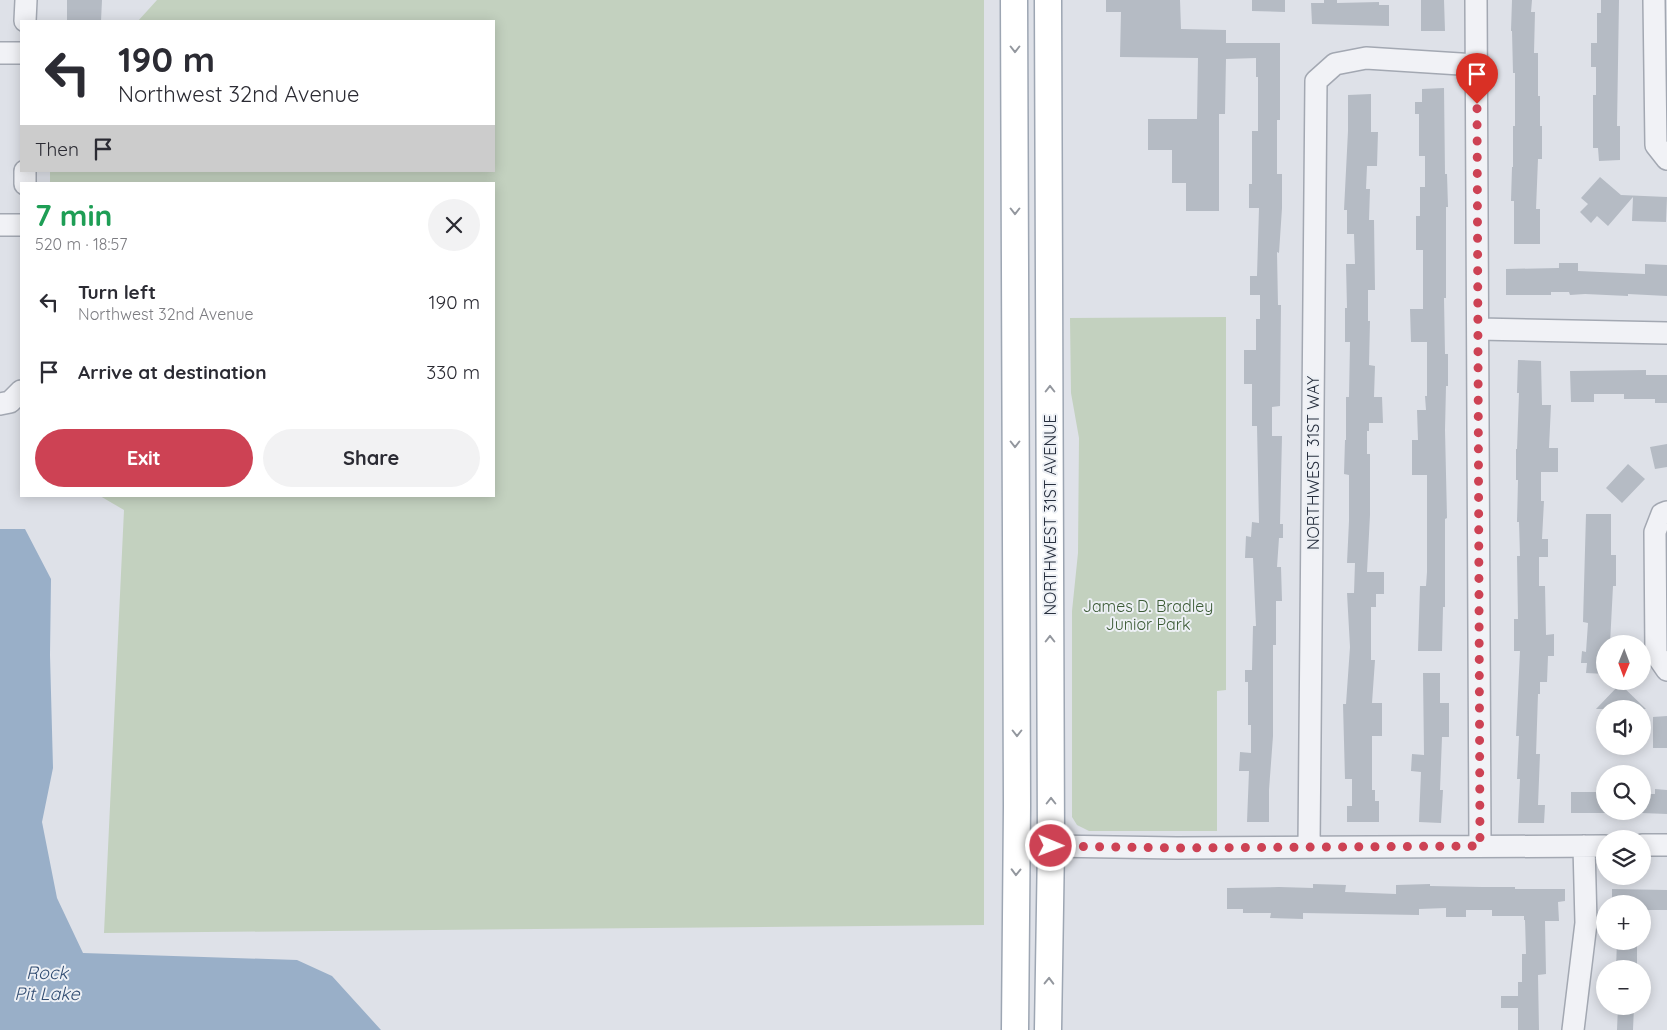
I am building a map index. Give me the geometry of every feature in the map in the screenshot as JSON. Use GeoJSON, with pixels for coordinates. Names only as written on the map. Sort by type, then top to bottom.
{"type":"FeatureCollection","features":[{"type":"Feature","properties":{"kind":"main road","name":"NORTHWEST 31ST AVENUE"},"geometry":{"type":"LineString","coordinates":[[1014,0],[1017,806],[1015,1030]]}},
{"type":"Feature","properties":{"kind":"main road","name":"NORTHWEST 31ST AVENUE"},"geometry":{"type":"LineString","coordinates":[[1048,0],[1051,846],[1048,1030]]}},
{"type":"Feature","properties":{"kind":"main road"},"geometry":{"type":"LineString","coordinates":[[1017,806],[1025,827],[1036,839],[1051,846]]}},
{"type":"Feature","properties":{"kind":"street"},"geometry":{"type":"LineString","coordinates":[[25,20],[26,0]]}},
{"type":"Feature","properties":{"kind":"street"},"geometry":{"type":"LineString","coordinates":[[1476,0],[1480,846]]}},
{"type":"Feature","properties":{"kind":"street"},"geometry":{"type":"LineString","coordinates":[[1654,0],[1662,152]]}},
{"type":"Feature","properties":{"kind":"street"},"geometry":{"type":"LineString","coordinates":[[0,53],[20,53]]}},
{"type":"Feature","properties":{"kind":"street","name":"NORTHWEST 31ST WAY"},"geometry":{"type":"LineString","coordinates":[[1309,846],[1316,81],[1334,64],[1366,58],[1476,65]]}},
{"type":"Feature","properties":{"kind":"street"},"geometry":{"type":"LineString","coordinates":[[0,225],[20,225]]}},
{"type":"Feature","properties":{"kind":"street"},"geometry":{"type":"LineString","coordinates":[[1478,329],[1667,333]]}},
{"type":"Feature","properties":{"kind":"street"},"geometry":{"type":"LineString","coordinates":[[0,404],[10,402],[20,391]]}},
{"type":"Feature","properties":{"kind":"street"},"geometry":{"type":"LineString","coordinates":[[1666,670],[1656,654],[1654,532],[1662,514],[1667,512]]}},
{"type":"Feature","properties":{"kind":"street"},"geometry":{"type":"LineString","coordinates":[[1651,846],[1667,845]]}},
{"type":"Feature","properties":{"kind":"street"},"geometry":{"type":"LineString","coordinates":[[1051,846],[1177,848],[1596,846]]}},
{"type":"Feature","properties":{"kind":"street"},"geometry":{"type":"LineString","coordinates":[[1573,1030],[1586,923],[1584,846]]}},
{"type":"Feature","properties":{"kind":"green space"},"geometry":{"type":"Polygon","coordinates":[[[157,0],[984,0],[984,925],[104,933],[124,510],[102,497],[495,497],[495,182],[50,182],[50,172],[495,172],[495,20],[139,20],[157,0]]]}},
{"type":"Feature","properties":{"kind":"green space","name":"James D. Bradley Junior Park"},"geometry":{"type":"Polygon","coordinates":[[[1226,317],[1226,690],[1217,691],[1217,831],[1089,831],[1077,825],[1072,817],[1072,611],[1078,553],[1079,438],[1071,393],[1070,318],[1226,317]]]}},
{"type":"Feature","properties":{"kind":"water","name":"Rock Pit Lake"},"geometry":{"type":"Polygon","coordinates":[[[0,529],[25,529],[51,579],[50,655],[53,768],[42,822],[57,898],[83,953],[297,960],[332,976],[381,1030],[0,1030],[0,529]]]}},
{"type":"Feature","properties":{"kind":"building"},"geometry":{"type":"Polygon","coordinates":[[[67,0],[102,0],[101,20],[67,20],[67,0]]]}},
{"type":"Feature","properties":{"kind":"building"},"geometry":{"type":"Polygon","coordinates":[[[1106,0],[1180,0],[1181,29],[1226,30],[1226,43],[1280,43],[1280,120],[1277,120],[1277,174],[1282,174],[1282,208],[1279,253],[1277,252],[1278,305],[1281,305],[1280,406],[1272,407],[1272,436],[1282,436],[1280,524],[1283,524],[1283,538],[1279,538],[1277,567],[1281,567],[1282,601],[1276,601],[1276,645],[1273,645],[1273,736],[1269,822],[1247,822],[1249,771],[1239,771],[1240,752],[1251,753],[1251,725],[1248,725],[1248,682],[1245,682],[1245,670],[1252,670],[1253,626],[1256,626],[1253,558],[1245,558],[1246,536],[1251,537],[1252,522],[1259,523],[1257,426],[1252,426],[1252,384],[1244,384],[1244,350],[1256,350],[1256,319],[1260,319],[1260,295],[1250,295],[1250,276],[1257,276],[1259,208],[1249,208],[1249,184],[1252,184],[1252,131],[1258,131],[1256,58],[1226,59],[1225,114],[1219,114],[1219,211],[1186,211],[1186,183],[1172,183],[1172,150],[1148,150],[1148,119],[1197,119],[1198,58],[1120,57],[1121,12],[1106,12],[1106,0]]]}},
{"type":"Feature","properties":{"kind":"building"},"geometry":{"type":"Polygon","coordinates":[[[1252,0],[1285,0],[1285,12],[1252,11],[1252,0]]]}},
{"type":"Feature","properties":{"kind":"building"},"geometry":{"type":"Polygon","coordinates":[[[1324,0],[1337,0],[1337,3],[1379,2],[1379,5],[1389,5],[1389,26],[1312,24],[1311,3],[1324,3],[1324,0]]]}},
{"type":"Feature","properties":{"kind":"building"},"geometry":{"type":"Polygon","coordinates":[[[1421,0],[1444,0],[1445,31],[1421,31],[1421,0]]]}},
{"type":"Feature","properties":{"kind":"building"},"geometry":{"type":"Polygon","coordinates":[[[1512,0],[1532,0],[1531,12],[1535,12],[1534,53],[1538,53],[1538,96],[1540,96],[1540,126],[1542,126],[1542,159],[1538,159],[1536,209],[1540,209],[1540,244],[1514,244],[1514,201],[1511,201],[1513,126],[1515,126],[1515,73],[1513,73],[1511,31],[1512,0]]]}},
{"type":"Feature","properties":{"kind":"building"},"geometry":{"type":"Polygon","coordinates":[[[1601,0],[1619,0],[1617,126],[1620,126],[1620,160],[1599,161],[1598,148],[1593,148],[1593,95],[1596,95],[1596,67],[1591,67],[1591,43],[1597,43],[1597,13],[1601,13],[1601,0]]]}},
{"type":"Feature","properties":{"kind":"building"},"geometry":{"type":"Polygon","coordinates":[[[1444,88],[1445,174],[1447,174],[1448,207],[1446,207],[1446,298],[1444,298],[1445,354],[1448,354],[1445,430],[1447,518],[1445,519],[1445,607],[1443,607],[1442,651],[1418,651],[1420,586],[1426,586],[1427,572],[1427,475],[1412,475],[1412,440],[1418,440],[1417,410],[1426,410],[1427,342],[1411,342],[1410,309],[1423,309],[1423,250],[1416,250],[1416,216],[1420,216],[1420,187],[1425,187],[1425,156],[1419,156],[1419,114],[1415,114],[1415,102],[1422,102],[1422,89],[1444,88]]]}},
{"type":"Feature","properties":{"kind":"building"},"geometry":{"type":"Polygon","coordinates":[[[1371,94],[1371,132],[1378,132],[1377,166],[1367,166],[1366,189],[1370,189],[1369,220],[1374,220],[1375,290],[1368,290],[1368,321],[1370,321],[1369,365],[1375,366],[1374,397],[1382,397],[1383,423],[1369,423],[1369,431],[1367,431],[1367,454],[1370,454],[1370,515],[1367,572],[1384,572],[1384,594],[1376,594],[1376,607],[1371,607],[1371,660],[1375,660],[1372,703],[1382,703],[1382,736],[1372,736],[1372,790],[1375,790],[1375,801],[1379,801],[1379,822],[1347,822],[1347,806],[1352,806],[1352,779],[1345,779],[1343,704],[1346,704],[1350,647],[1347,593],[1354,593],[1355,563],[1347,563],[1349,475],[1344,474],[1350,342],[1345,342],[1345,308],[1347,308],[1346,264],[1355,264],[1354,234],[1347,234],[1347,210],[1344,210],[1348,95],[1371,94]]]}},
{"type":"Feature","properties":{"kind":"building"},"geometry":{"type":"Polygon","coordinates":[[[1600,177],[1621,195],[1667,197],[1666,222],[1632,221],[1633,197],[1608,226],[1597,216],[1591,223],[1580,212],[1588,204],[1581,198],[1600,177]]]}},
{"type":"Feature","properties":{"kind":"building"},"geometry":{"type":"Polygon","coordinates":[[[1559,263],[1578,263],[1578,271],[1645,274],[1645,264],[1667,265],[1667,296],[1628,294],[1628,296],[1570,295],[1569,292],[1551,292],[1551,295],[1506,295],[1506,269],[1559,268],[1559,263]]]}},
{"type":"Feature","properties":{"kind":"building"},"geometry":{"type":"Polygon","coordinates":[[[1518,360],[1541,361],[1542,405],[1551,405],[1549,448],[1558,448],[1558,472],[1541,472],[1541,501],[1544,501],[1542,539],[1548,539],[1548,557],[1539,557],[1539,586],[1545,586],[1546,635],[1554,634],[1554,656],[1548,656],[1547,682],[1540,682],[1540,694],[1538,694],[1536,754],[1540,754],[1538,805],[1545,805],[1544,823],[1518,823],[1520,779],[1517,779],[1519,736],[1516,736],[1520,651],[1514,651],[1514,619],[1518,619],[1517,556],[1520,556],[1519,522],[1517,522],[1518,480],[1516,480],[1519,393],[1517,393],[1518,360]]]}},
{"type":"Feature","properties":{"kind":"building"},"geometry":{"type":"Polygon","coordinates":[[[1646,370],[1646,375],[1667,375],[1667,403],[1655,403],[1655,399],[1624,399],[1624,394],[1594,394],[1594,402],[1571,402],[1570,371],[1646,370]]]}},
{"type":"Feature","properties":{"kind":"building"},"geometry":{"type":"Polygon","coordinates":[[[1667,444],[1667,467],[1655,469],[1650,447],[1667,444]]]}},
{"type":"Feature","properties":{"kind":"building"},"geometry":{"type":"Polygon","coordinates":[[[1628,464],[1645,479],[1622,503],[1606,488],[1628,464]]]}},
{"type":"Feature","properties":{"kind":"building"},"geometry":{"type":"Polygon","coordinates":[[[1586,514],[1611,514],[1611,555],[1616,555],[1616,586],[1613,586],[1610,635],[1596,635],[1596,674],[1586,673],[1587,663],[1581,663],[1582,651],[1586,652],[1588,623],[1583,622],[1586,514]]]}},
{"type":"Feature","properties":{"kind":"building"},"geometry":{"type":"Polygon","coordinates":[[[1423,673],[1440,673],[1440,703],[1449,703],[1449,737],[1442,737],[1440,790],[1443,790],[1441,823],[1419,822],[1421,772],[1411,771],[1412,754],[1424,755],[1423,673]]]}},
{"type":"Feature","properties":{"kind":"building"},"geometry":{"type":"Polygon","coordinates":[[[1614,690],[1626,690],[1637,700],[1605,700],[1614,690]]]}},
{"type":"Feature","properties":{"kind":"building"},"geometry":{"type":"Polygon","coordinates":[[[1667,716],[1667,748],[1653,748],[1653,717],[1667,716]]]}},
{"type":"Feature","properties":{"kind":"building"},"geometry":{"type":"Polygon","coordinates":[[[1655,789],[1667,790],[1667,814],[1651,813],[1651,794],[1655,794],[1655,789]]]}},
{"type":"Feature","properties":{"kind":"building"},"geometry":{"type":"Polygon","coordinates":[[[1571,792],[1596,792],[1596,813],[1571,813],[1571,792]]]}},
{"type":"Feature","properties":{"kind":"building"},"geometry":{"type":"Polygon","coordinates":[[[1313,884],[1346,885],[1345,892],[1396,894],[1396,885],[1430,884],[1430,886],[1565,889],[1565,901],[1558,902],[1559,921],[1545,921],[1546,974],[1538,975],[1539,1030],[1518,1030],[1518,1008],[1501,1008],[1501,996],[1518,996],[1518,982],[1522,982],[1522,954],[1526,954],[1524,916],[1492,916],[1492,910],[1466,910],[1466,917],[1446,917],[1446,908],[1419,909],[1419,915],[1303,913],[1303,919],[1270,918],[1271,913],[1243,913],[1243,909],[1227,909],[1227,888],[1313,888],[1313,884]]]}},
{"type":"Feature","properties":{"kind":"building"},"geometry":{"type":"Polygon","coordinates":[[[1612,889],[1667,890],[1667,910],[1651,910],[1651,895],[1612,895],[1612,889]]]}},
{"type":"Feature","properties":{"kind":"building"},"geometry":{"type":"Polygon","coordinates":[[[1617,950],[1637,950],[1637,960],[1616,960],[1617,950]]]}},
{"type":"Feature","properties":{"kind":"building"},"geometry":{"type":"Polygon","coordinates":[[[1618,1015],[1634,1015],[1633,1030],[1617,1030],[1618,1015]]]}},
{"type":"Feature","properties":{"kind":"route"},"geometry":{"type":"LineString","coordinates":[[1051,846],[1177,848],[1480,846],[1477,104]]}}]}
